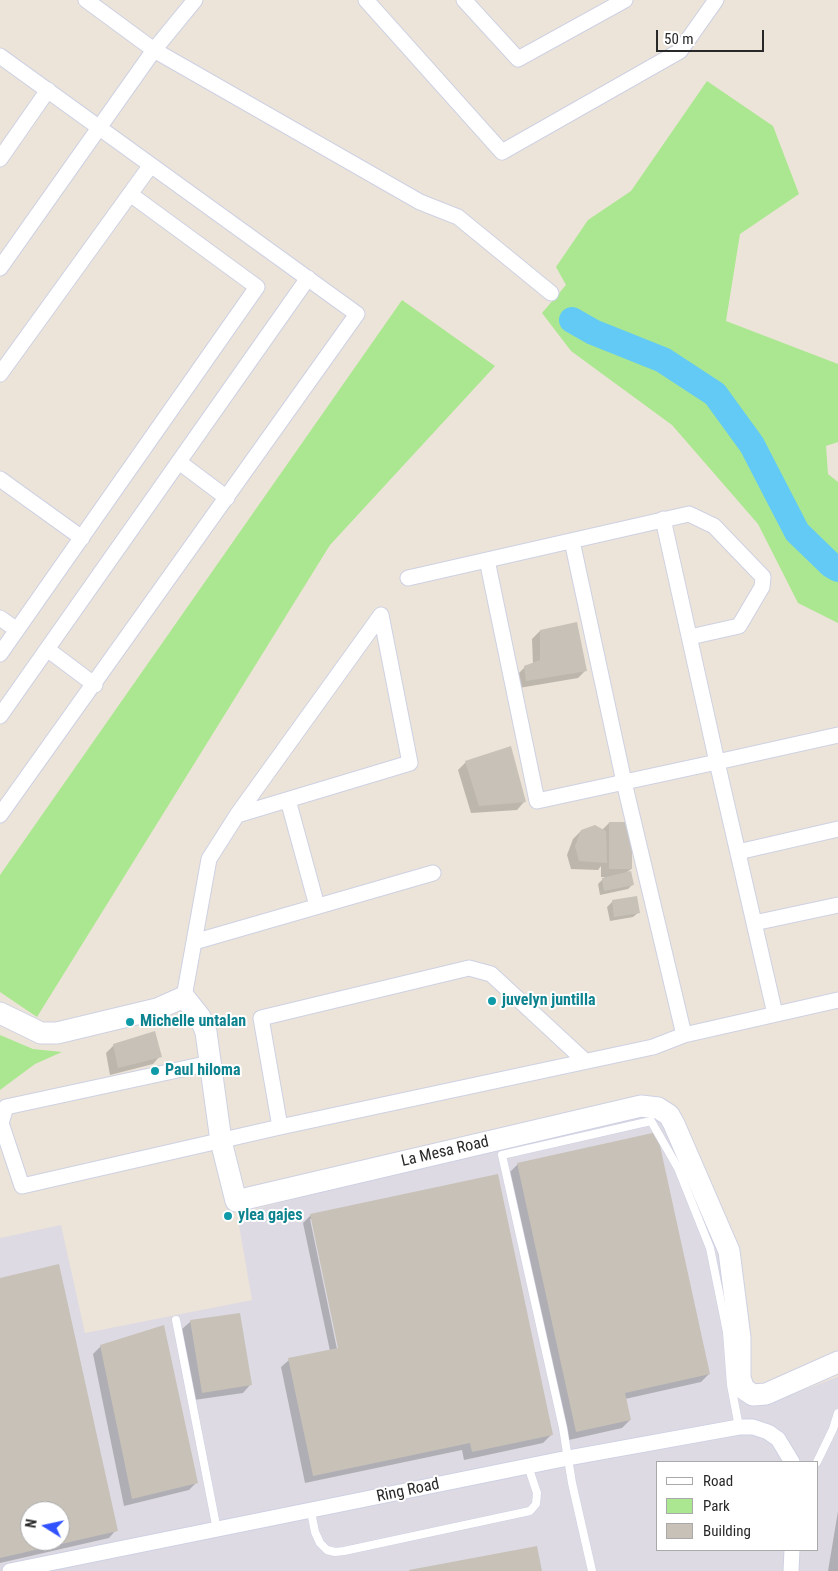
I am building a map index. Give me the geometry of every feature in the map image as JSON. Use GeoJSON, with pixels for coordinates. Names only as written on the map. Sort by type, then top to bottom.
{"type":"FeatureCollection","features":[{"type":"Feature","properties":{"kind":"street"},"geometry":{"type":"LineString","coordinates":[[86,0],[154,50],[420,202],[458,216],[550,293]]}},
{"type":"Feature","properties":{"kind":"street"},"geometry":{"type":"LineString","coordinates":[[0,268],[154,50],[195,0]]}},
{"type":"Feature","properties":{"kind":"street"},"geometry":{"type":"LineString","coordinates":[[366,0],[502,152],[680,51],[716,0]]}},
{"type":"Feature","properties":{"kind":"street"},"geometry":{"type":"LineString","coordinates":[[464,0],[518,59],[625,0]]}},
{"type":"Feature","properties":{"kind":"street"},"geometry":{"type":"LineString","coordinates":[[0,56],[357,314],[95,685],[0,815]]}},
{"type":"Feature","properties":{"kind":"street"},"geometry":{"type":"LineString","coordinates":[[0,158],[48,90]]}},
{"type":"Feature","properties":{"kind":"street"},"geometry":{"type":"LineString","coordinates":[[0,374],[151,165]]}},
{"type":"Feature","properties":{"kind":"street"},"geometry":{"type":"LineString","coordinates":[[0,654],[257,288],[130,194]]}},
{"type":"Feature","properties":{"kind":"street"},"geometry":{"type":"LineString","coordinates":[[0,716],[308,278]]}},
{"type":"Feature","properties":{"kind":"street"},"geometry":{"type":"LineString","coordinates":[[179,462],[227,498]]}},
{"type":"Feature","properties":{"kind":"street"},"geometry":{"type":"LineString","coordinates":[[0,479],[82,538]]}},
{"type":"Feature","properties":{"kind":"street"},"geometry":{"type":"LineString","coordinates":[[408,578],[689,514],[714,526],[763,577],[762,588],[739,626],[690,637]]}},
{"type":"Feature","properties":{"kind":"street"},"geometry":{"type":"LineString","coordinates":[[663,519],[775,1014]]}},
{"type":"Feature","properties":{"kind":"street"},"geometry":{"type":"LineString","coordinates":[[572,541],[624,782],[684,1034]]}},
{"type":"Feature","properties":{"kind":"street"},"geometry":{"type":"LineString","coordinates":[[487,560],[537,801],[838,734]]}},
{"type":"Feature","properties":{"kind":"street"},"geometry":{"type":"LineString","coordinates":[[0,1013],[41,1033],[57,1033],[157,1009],[184,997],[209,859],[237,815],[381,615],[410,763],[237,815]]}},
{"type":"Feature","properties":{"kind":"street"},"geometry":{"type":"LineString","coordinates":[[0,618],[17,630]]}},
{"type":"Feature","properties":{"kind":"street"},"geometry":{"type":"LineString","coordinates":[[47,649],[95,685]]}},
{"type":"Feature","properties":{"kind":"street"},"geometry":{"type":"LineString","coordinates":[[288,800],[316,906]]}},
{"type":"Feature","properties":{"kind":"street"},"geometry":{"type":"LineString","coordinates":[[738,852],[838,828]]}},
{"type":"Feature","properties":{"kind":"street"},"geometry":{"type":"LineString","coordinates":[[194,942],[433,873]]}},
{"type":"Feature","properties":{"kind":"street"},"geometry":{"type":"LineString","coordinates":[[754,923],[838,905]]}},
{"type":"Feature","properties":{"kind":"street"},"geometry":{"type":"LineString","coordinates":[[280,1127],[261,1018],[469,968],[491,974],[585,1061]]}},
{"type":"Feature","properties":{"kind":"street","name":"La Mesa Road"},"geometry":{"type":"LineString","coordinates":[[184,997],[200,1017],[206,1032],[221,1141],[236,1200],[641,1106],[658,1108],[670,1115],[729,1252],[740,1338],[740,1378],[744,1389],[753,1395],[766,1394],[838,1362]]}},
{"type":"Feature","properties":{"kind":"street"},"geometry":{"type":"LineString","coordinates":[[210,1063],[6,1107],[0,1123],[22,1186],[280,1127],[653,1047],[684,1034],[838,1000]]}},
{"type":"Feature","properties":{"kind":"street","name":"Ring Road"},"geometry":{"type":"LineString","coordinates":[[10,1571],[311,1512],[568,1458],[739,1427],[753,1427],[768,1432],[778,1439],[791,1461]]}},
{"type":"Feature","properties":{"kind":"street"},"geometry":{"type":"LineString","coordinates":[[791,1571],[792,1551]]}},
{"type":"Feature","properties":{"kind":"lane"},"geometry":{"type":"LineString","coordinates":[[592,1571],[568,1458],[564,1428],[502,1155],[651,1121],[678,1168],[710,1248],[727,1332],[731,1385],[739,1427]]}},
{"type":"Feature","properties":{"kind":"lane"},"geometry":{"type":"LineString","coordinates":[[176,1320],[216,1530]]}},
{"type":"Feature","properties":{"kind":"lane"},"geometry":{"type":"LineString","coordinates":[[817,1461],[833,1429],[838,1412]]}},
{"type":"Feature","properties":{"kind":"lane"},"geometry":{"type":"LineString","coordinates":[[311,1512],[315,1532],[320,1543],[327,1550],[335,1552],[344,1551],[530,1511],[536,1504],[537,1493],[528,1466]]}},
{"type":"Feature","properties":{"kind":"shaded area"},"geometry":{"type":"Polygon","coordinates":[[[653,1112],[668,1127],[721,1241],[738,1400],[766,1404],[838,1377],[838,1571],[0,1571],[0,1238],[61,1225],[85,1333],[252,1300],[237,1214],[491,1148],[653,1112]]]}},
{"type":"Feature","properties":{"kind":"green space"},"geometry":{"type":"Polygon","coordinates":[[[707,81],[773,126],[799,194],[740,234],[726,321],[838,364],[838,442],[826,446],[828,474],[838,482],[838,623],[798,603],[758,524],[672,425],[571,351],[542,313],[566,285],[556,267],[588,220],[631,191],[707,81]]]}},
{"type":"Feature","properties":{"kind":"green space"},"geometry":{"type":"Polygon","coordinates":[[[402,300],[495,366],[330,545],[37,1017],[0,992],[0,875],[402,300]]]}},
{"type":"Feature","properties":{"kind":"green space"},"geometry":{"type":"Polygon","coordinates":[[[0,1035],[33,1049],[62,1052],[35,1064],[0,1090],[0,1035]]]}},
{"type":"Feature","properties":{"kind":"building"},"geometry":{"type":"Polygon","coordinates":[[[577,622],[587,671],[526,681],[524,666],[540,660],[540,630],[577,622]]]}},
{"type":"Feature","properties":{"kind":"building"},"geometry":{"type":"Polygon","coordinates":[[[511,746],[526,802],[479,806],[465,761],[511,746]]]}},
{"type":"Feature","properties":{"kind":"building"},"geometry":{"type":"Polygon","coordinates":[[[609,822],[632,822],[632,869],[609,869],[609,822]]]}},
{"type":"Feature","properties":{"kind":"building"},"geometry":{"type":"Polygon","coordinates":[[[595,825],[606,831],[607,863],[579,861],[575,846],[581,830],[595,825]]]}},
{"type":"Feature","properties":{"kind":"building"},"geometry":{"type":"Polygon","coordinates":[[[631,871],[634,885],[604,891],[602,878],[631,871]]]}},
{"type":"Feature","properties":{"kind":"building"},"geometry":{"type":"Polygon","coordinates":[[[637,896],[640,913],[614,917],[612,900],[637,896]]]}},
{"type":"Feature","properties":{"kind":"building"},"geometry":{"type":"Polygon","coordinates":[[[155,1031],[162,1057],[118,1068],[113,1044],[155,1031]]]}},
{"type":"Feature","properties":{"kind":"building"},"geometry":{"type":"Polygon","coordinates":[[[657,1132],[710,1374],[625,1393],[631,1420],[576,1432],[517,1163],[657,1132]]]}},
{"type":"Feature","properties":{"kind":"building"},"geometry":{"type":"Polygon","coordinates":[[[498,1174],[553,1435],[472,1452],[470,1443],[313,1476],[288,1358],[338,1348],[310,1214],[498,1174]]]}},
{"type":"Feature","properties":{"kind":"building"},"geometry":{"type":"Polygon","coordinates":[[[59,1264],[118,1531],[70,1542],[70,1501],[20,1501],[20,1551],[31,1551],[0,1558],[0,1278],[59,1264]]]}},
{"type":"Feature","properties":{"kind":"building"},"geometry":{"type":"Polygon","coordinates":[[[240,1313],[252,1385],[202,1393],[190,1320],[240,1313]]]}},
{"type":"Feature","properties":{"kind":"building"},"geometry":{"type":"Polygon","coordinates":[[[164,1325],[198,1483],[132,1499],[100,1345],[164,1325]]]}},
{"type":"Feature","properties":{"kind":"building"},"geometry":{"type":"Polygon","coordinates":[[[537,1546],[542,1571],[409,1571],[409,1570],[537,1546]]]}},
{"type":"Feature","properties":{"kind":"waterway"},"geometry":{"type":"LineString","coordinates":[[572,320],[593,332],[663,360],[715,394],[752,445],[797,532],[831,565],[838,569]]}},
{"type":"Feature","properties":{"kind":"place","name":"juvelyn juntilla"},"geometry":{"type":"Point","coordinates":[492,1001]}},
{"type":"Feature","properties":{"kind":"place","name":"Michelle untalan"},"geometry":{"type":"Point","coordinates":[130,1022]}},
{"type":"Feature","properties":{"kind":"place","name":"Paul hiloma"},"geometry":{"type":"Point","coordinates":[155,1071]}},
{"type":"Feature","properties":{"kind":"place","name":"ylea gajes"},"geometry":{"type":"Point","coordinates":[228,1216]}}]}
